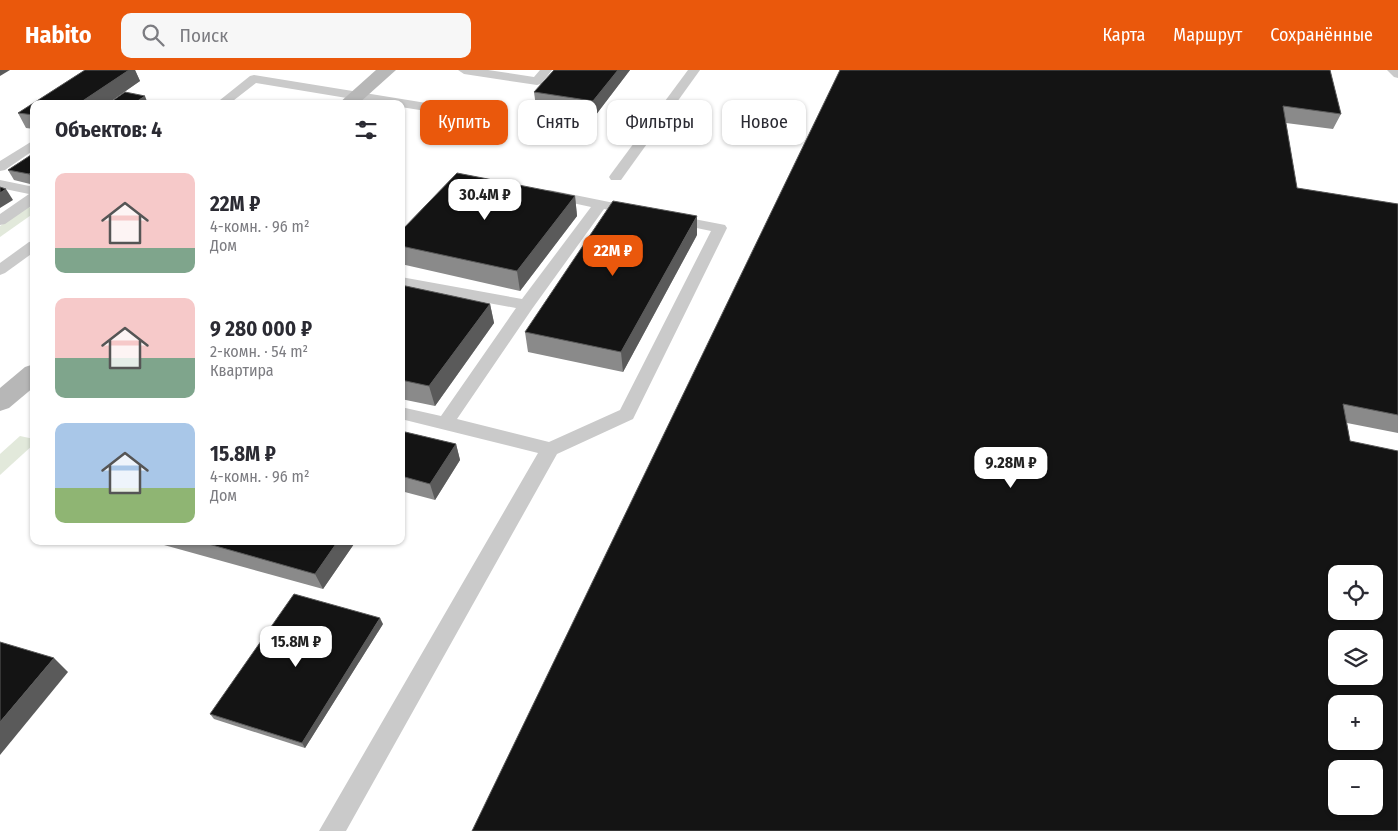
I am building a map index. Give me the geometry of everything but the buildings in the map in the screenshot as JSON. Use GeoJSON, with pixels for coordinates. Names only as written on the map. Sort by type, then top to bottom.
{"type":"FeatureCollection","features":[{"type":"Feature","properties":{"kind":"main road"},"geometry":{"type":"LineString","coordinates":[[352,100],[387,70]]}},
{"type":"Feature","properties":{"kind":"main road"},"geometry":{"type":"LineString","coordinates":[[0,402],[30,376]]}},
{"type":"Feature","properties":{"kind":"lane"},"geometry":{"type":"LineString","coordinates":[[464,70],[537,81],[546,70]]}},
{"type":"Feature","properties":{"kind":"lane"},"geometry":{"type":"LineString","coordinates":[[616,177],[694,70]]}},
{"type":"Feature","properties":{"kind":"lane"},"geometry":{"type":"LineString","coordinates":[[1393,70],[1398,74]]}},
{"type":"Feature","properties":{"kind":"lane"},"geometry":{"type":"LineString","coordinates":[[226,100],[254,79],[352,100]]}},
{"type":"Feature","properties":{"kind":"lane"},"geometry":{"type":"LineString","coordinates":[[405,107],[420,109]]}},
{"type":"Feature","properties":{"kind":"lane"},"geometry":{"type":"LineString","coordinates":[[0,167],[30,147]]}},
{"type":"Feature","properties":{"kind":"lane"},"geometry":{"type":"LineString","coordinates":[[0,184],[30,190]]}},
{"type":"Feature","properties":{"kind":"lane"},"geometry":{"type":"LineString","coordinates":[[332,831],[550,449],[627,414],[720,228],[534,191]]}},
{"type":"Feature","properties":{"kind":"lane"},"geometry":{"type":"LineString","coordinates":[[0,221],[30,200]]}},
{"type":"Feature","properties":{"kind":"lane"},"geometry":{"type":"LineString","coordinates":[[445,423],[526,305],[600,204]]}},
{"type":"Feature","properties":{"kind":"lane"},"geometry":{"type":"LineString","coordinates":[[0,270],[30,248]]}},
{"type":"Feature","properties":{"kind":"lane"},"geometry":{"type":"LineString","coordinates":[[405,283],[526,305]]}},
{"type":"Feature","properties":{"kind":"lane"},"geometry":{"type":"LineString","coordinates":[[405,414],[550,449]]}},
{"type":"Feature","properties":{"kind":"shaded area"},"geometry":{"type":"Polygon","coordinates":[[[27,207],[30,207],[30,216],[0,237],[0,226],[27,207]]]}},
{"type":"Feature","properties":{"kind":"shaded area"},"geometry":{"type":"Polygon","coordinates":[[[20,436],[30,438],[30,448],[0,475],[0,454],[20,436]]]}}]}
